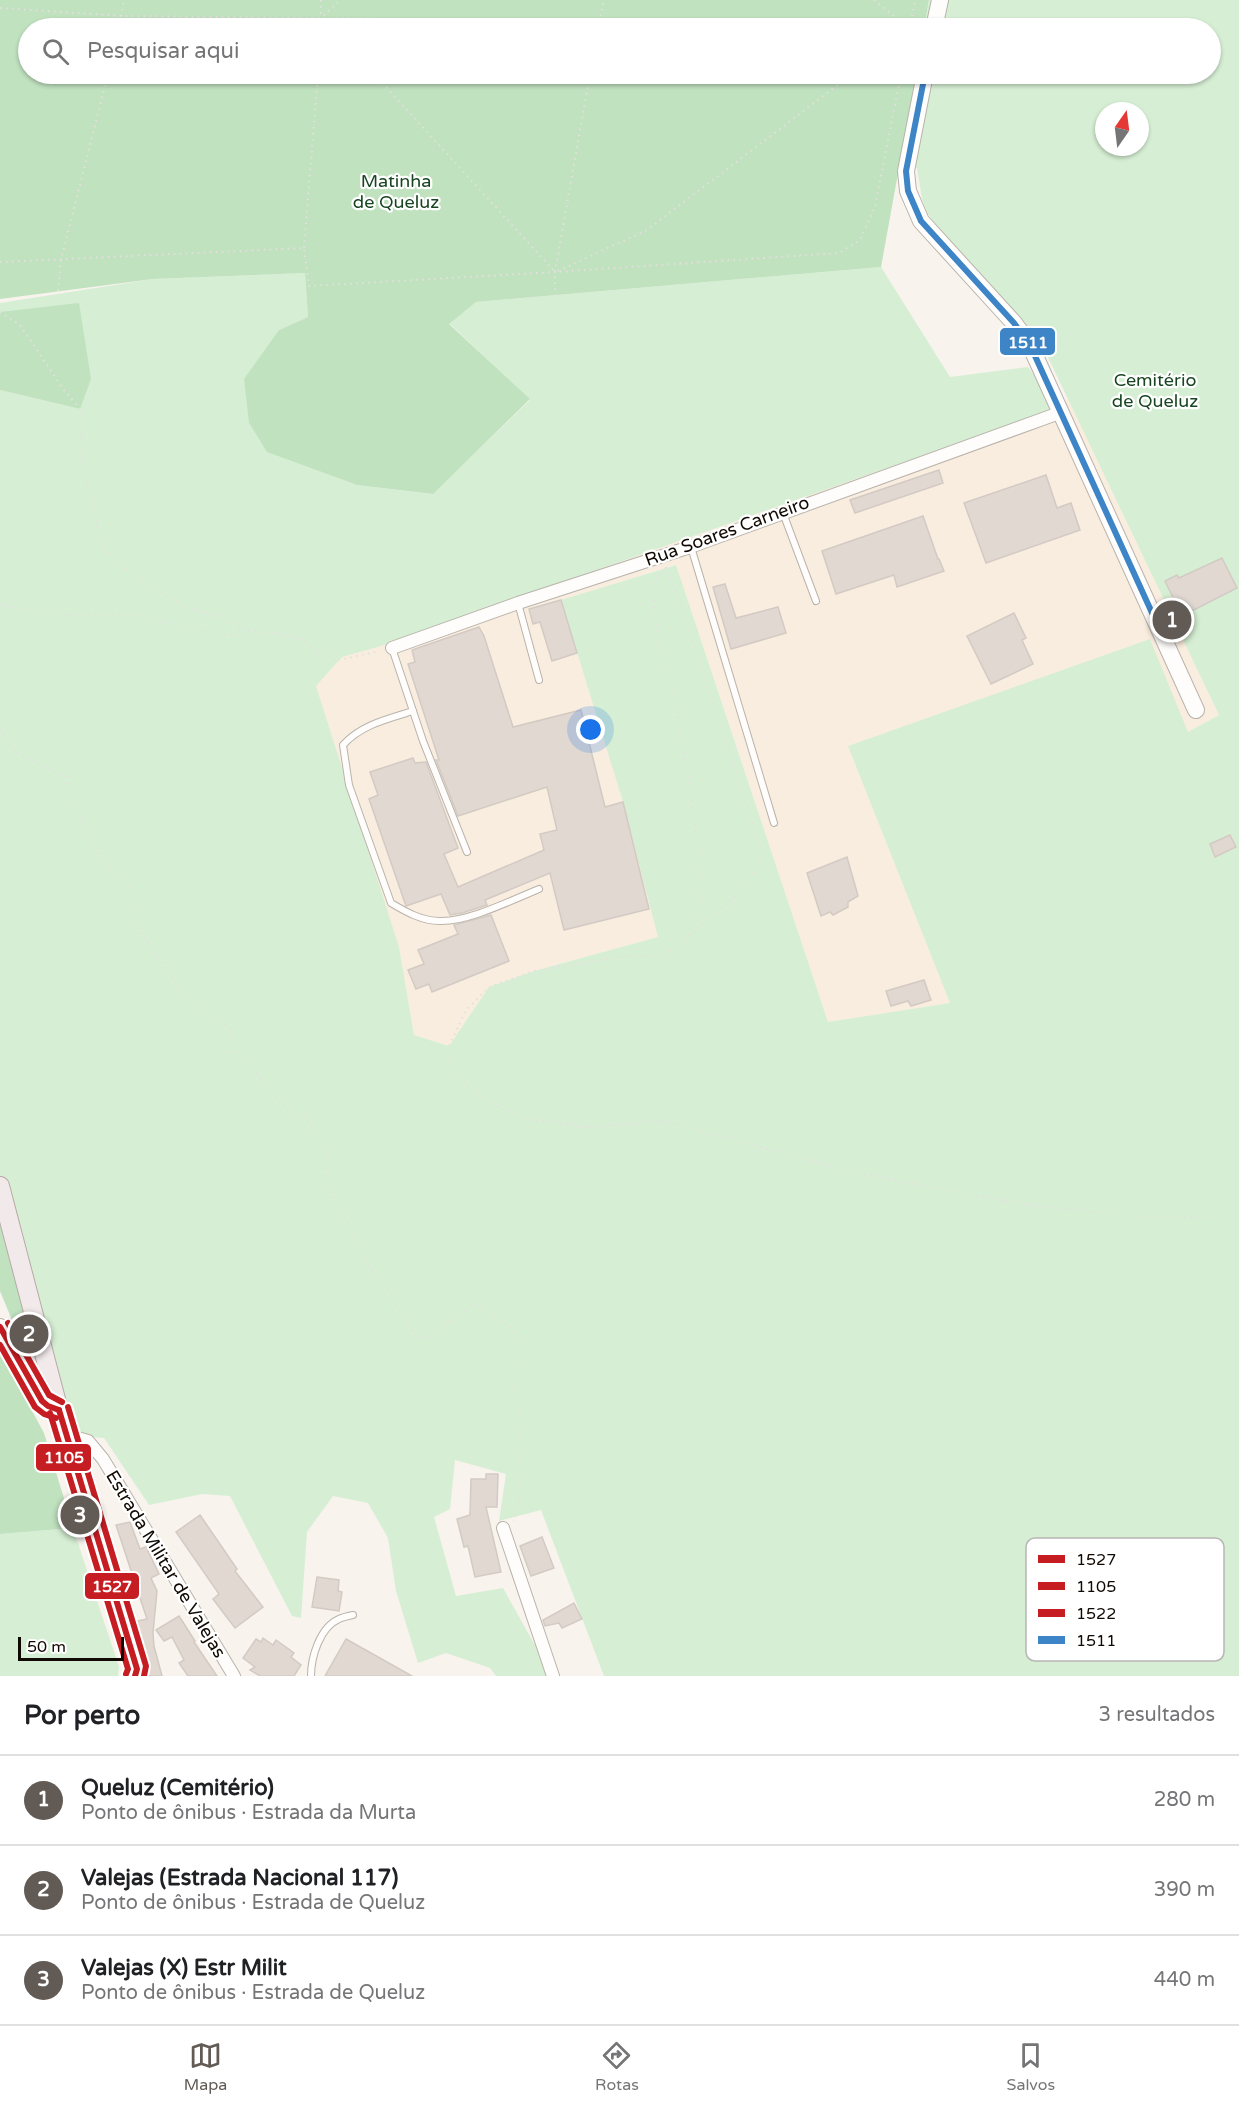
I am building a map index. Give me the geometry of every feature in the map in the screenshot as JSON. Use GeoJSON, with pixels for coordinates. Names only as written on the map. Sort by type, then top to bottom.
{"type":"FeatureCollection","features":[{"type":"Feature","properties":{"kind":"main road"},"geometry":{"type":"LineString","coordinates":[[0,1186],[59,1410],[137,1669],[135,1676]]}},
{"type":"Feature","properties":{"kind":"street"},"geometry":{"type":"LineString","coordinates":[[936,18],[940,0]]}},
{"type":"Feature","properties":{"kind":"street"},"geometry":{"type":"LineString","coordinates":[[923,84],[906,171],[908,191],[921,221],[1014,322],[1030,345],[1196,710]]}},
{"type":"Feature","properties":{"kind":"street","name":"Rua Soares Carneiro"},"geometry":{"type":"LineString","coordinates":[[392,648],[518,603],[690,547],[1062,412]]}},
{"type":"Feature","properties":{"kind":"street"},"geometry":{"type":"LineString","coordinates":[[0,1327],[42,1401],[59,1410]]}},
{"type":"Feature","properties":{"kind":"street","name":"Estrada Militar de Valejas"},"geometry":{"type":"LineString","coordinates":[[67,1435],[88,1441],[103,1460],[234,1676]]}},
{"type":"Feature","properties":{"kind":"street"},"geometry":{"type":"LineString","coordinates":[[504,1534],[553,1676]]}},
{"type":"Feature","properties":{"kind":"lane"},"geometry":{"type":"LineString","coordinates":[[782,512],[816,600]]}},
{"type":"Feature","properties":{"kind":"lane"},"geometry":{"type":"LineString","coordinates":[[690,547],[774,823]]}},
{"type":"Feature","properties":{"kind":"lane"},"geometry":{"type":"LineString","coordinates":[[518,603],[539,680]]}},
{"type":"Feature","properties":{"kind":"lane"},"geometry":{"type":"LineString","coordinates":[[392,648],[412,711],[467,852]]}},
{"type":"Feature","properties":{"kind":"lane"},"geometry":{"type":"LineString","coordinates":[[412,711],[370,725],[353,734],[343,745],[349,785],[391,903],[414,916],[439,921],[460,920],[539,889]]}},
{"type":"Feature","properties":{"kind":"lane"},"geometry":{"type":"LineString","coordinates":[[311,1676],[314,1654],[327,1627],[338,1619],[353,1615]]}},
{"type":"Feature","properties":{"kind":"path"},"geometry":{"type":"LineString","coordinates":[[123,16],[124,0]]}},
{"type":"Feature","properties":{"kind":"path"},"geometry":{"type":"LineString","coordinates":[[321,0],[322,17]]}},
{"type":"Feature","properties":{"kind":"path"},"geometry":{"type":"LineString","coordinates":[[322,17],[340,0]]}},
{"type":"Feature","properties":{"kind":"path"},"geometry":{"type":"LineString","coordinates":[[601,18],[604,0]]}},
{"type":"Feature","properties":{"kind":"path"},"geometry":{"type":"LineString","coordinates":[[874,0],[897,18]]}},
{"type":"Feature","properties":{"kind":"path"},"geometry":{"type":"LineString","coordinates":[[912,18],[915,0]]}},
{"type":"Feature","properties":{"kind":"path"},"geometry":{"type":"LineString","coordinates":[[0,8],[123,16],[392,18]]}},
{"type":"Feature","properties":{"kind":"path"},"geometry":{"type":"LineString","coordinates":[[58,291],[61,260],[105,84]]}},
{"type":"Feature","properties":{"kind":"path"},"geometry":{"type":"LineString","coordinates":[[317,84],[304,248],[309,286],[839,253],[860,240],[875,207],[899,84]]}},
{"type":"Feature","properties":{"kind":"path"},"geometry":{"type":"LineString","coordinates":[[383,84],[555,272]]}},
{"type":"Feature","properties":{"kind":"path"},"geometry":{"type":"LineString","coordinates":[[555,296],[555,272],[588,84]]}},
{"type":"Feature","properties":{"kind":"path"},"geometry":{"type":"LineString","coordinates":[[555,272],[647,230],[839,84]]}},
{"type":"Feature","properties":{"kind":"path"},"geometry":{"type":"LineString","coordinates":[[0,262],[304,248]]}},
{"type":"Feature","properties":{"kind":"path"},"geometry":{"type":"LineString","coordinates":[[0,312],[20,325],[64,390],[80,409],[83,470],[102,548],[137,578],[186,608],[222,617],[250,630],[305,639],[315,654],[326,653],[333,660],[392,648]]}},
{"type":"Feature","properties":{"kind":"path"},"geometry":{"type":"LineString","coordinates":[[693,933],[699,913],[699,852],[678,714],[657,636],[652,584],[667,567],[763,855],[740,892],[693,933],[667,954],[619,957],[534,971],[489,987],[466,1011],[449,1046],[455,1074],[477,1096],[522,1118],[585,1127],[666,1122],[847,1171],[1021,1204],[1145,1218],[1239,1216]]}},
{"type":"Feature","properties":{"kind":"path"},"geometry":{"type":"LineString","coordinates":[[0,604],[24,611],[74,615],[134,614],[186,628],[236,636],[242,626]]}},
{"type":"Feature","properties":{"kind":"path"},"geometry":{"type":"LineString","coordinates":[[0,729],[13,751],[66,777],[72,801],[113,877],[127,881],[138,928],[180,990],[205,1012],[232,1030],[231,1052],[244,1056],[269,1090],[290,1111],[307,1118],[325,1146],[329,1158],[325,1167],[330,1194],[344,1217],[364,1261],[384,1281],[414,1335],[423,1339],[441,1330],[474,1304],[510,1326],[519,1346],[515,1386],[520,1432],[518,1468],[521,1491],[513,1524],[504,1534]]}},
{"type":"Feature","properties":{"kind":"shaded area"},"geometry":{"type":"Polygon","coordinates":[[[1068,399],[1219,715],[1188,732],[849,746],[950,1003],[828,1022],[675,565],[562,600],[623,802],[659,937],[534,971],[489,987],[449,1046],[414,1035],[399,947],[315,686],[342,657],[378,647],[1049,411],[1068,399]]]}},
{"type":"Feature","properties":{"kind":"green space","name":"Matinha de Queluz"},"geometry":{"type":"Polygon","coordinates":[[[0,0],[929,0],[926,18],[18,18],[18,84],[914,84],[881,267],[476,302],[449,324],[530,399],[433,494],[357,485],[267,452],[249,423],[244,379],[279,330],[308,317],[305,273],[153,279],[0,299],[0,0]]]}},
{"type":"Feature","properties":{"kind":"green space","name":"Cemitério de Queluz"},"geometry":{"type":"Polygon","coordinates":[[[929,0],[1239,0],[1239,1676],[604,1676],[541,1510],[499,1521],[506,1474],[455,1460],[450,1509],[434,1517],[456,1596],[503,1588],[536,1647],[547,1676],[496,1676],[490,1668],[446,1653],[418,1663],[396,1591],[388,1538],[368,1503],[333,1496],[307,1532],[301,1618],[292,1616],[230,1496],[202,1494],[149,1505],[104,1438],[67,1435],[0,1186],[0,390],[80,409],[3,312],[0,312],[0,303],[153,279],[305,273],[308,317],[279,330],[249,423],[268,452],[357,485],[432,494],[530,400],[449,323],[476,302],[881,267],[950,377],[1028,367],[1062,412],[1049,411],[378,647],[342,657],[316,686],[399,947],[414,1035],[449,1046],[489,987],[534,971],[658,937],[623,802],[561,600],[676,565],[828,1022],[950,1003],[848,746],[1150,639],[1188,732],[1219,715],[1044,349],[943,237],[927,212],[922,199],[917,168],[901,155],[914,84],[1221,84],[1221,18],[926,18],[929,0]]]}},
{"type":"Feature","properties":{"kind":"green space"},"geometry":{"type":"Polygon","coordinates":[[[79,303],[91,379],[80,409],[0,390],[0,312],[79,303]]]}},
{"type":"Feature","properties":{"kind":"green space"},"geometry":{"type":"Polygon","coordinates":[[[0,1214],[26,1317],[19,1337],[0,1291],[0,1214]]]}},
{"type":"Feature","properties":{"kind":"green space"},"geometry":{"type":"Polygon","coordinates":[[[0,1352],[44,1433],[73,1528],[0,1534],[0,1352]]]}},
{"type":"Feature","properties":{"kind":"green space"},"geometry":{"type":"Polygon","coordinates":[[[73,1528],[119,1667],[118,1676],[0,1676],[0,1534],[73,1528]]]}},
{"type":"Feature","properties":{"kind":"building"},"geometry":{"type":"Polygon","coordinates":[[[939,470],[943,483],[855,513],[850,500],[939,470]]]}},
{"type":"Feature","properties":{"kind":"building"},"geometry":{"type":"Polygon","coordinates":[[[1046,475],[1057,508],[1071,503],[1080,530],[986,563],[964,503],[1046,475]]]}},
{"type":"Feature","properties":{"kind":"building"},"geometry":{"type":"Polygon","coordinates":[[[923,516],[944,571],[897,587],[894,575],[836,594],[822,551],[923,516]]]}},
{"type":"Feature","properties":{"kind":"building"},"geometry":{"type":"Polygon","coordinates":[[[1222,558],[1237,588],[1182,616],[1165,581],[1177,575],[1179,578],[1222,558]]]}},
{"type":"Feature","properties":{"kind":"building"},"geometry":{"type":"Polygon","coordinates":[[[725,584],[736,618],[778,607],[786,633],[731,649],[713,587],[725,584]]]}},
{"type":"Feature","properties":{"kind":"building"},"geometry":{"type":"Polygon","coordinates":[[[561,600],[577,653],[552,661],[540,622],[533,624],[529,609],[561,600]]]}},
{"type":"Feature","properties":{"kind":"building"},"geometry":{"type":"Polygon","coordinates":[[[1014,613],[1026,638],[1022,640],[1033,664],[991,684],[967,636],[1014,613]]]}},
{"type":"Feature","properties":{"kind":"building"},"geometry":{"type":"Polygon","coordinates":[[[479,627],[484,636],[513,727],[581,710],[605,807],[623,802],[649,909],[564,930],[550,873],[485,900],[487,905],[462,913],[450,915],[441,894],[406,906],[369,799],[378,795],[370,772],[413,758],[415,763],[426,762],[458,848],[444,854],[458,887],[544,850],[540,834],[557,830],[547,787],[458,816],[436,760],[439,760],[408,664],[415,662],[412,650],[479,627]]]}},
{"type":"Feature","properties":{"kind":"building"},"geometry":{"type":"Polygon","coordinates":[[[1230,835],[1236,847],[1215,857],[1210,844],[1230,835]]]}},
{"type":"Feature","properties":{"kind":"building"},"geometry":{"type":"Polygon","coordinates":[[[847,857],[858,896],[848,902],[848,907],[833,915],[830,912],[821,916],[807,873],[847,857]]]}},
{"type":"Feature","properties":{"kind":"building"},"geometry":{"type":"Polygon","coordinates":[[[491,915],[509,961],[432,992],[429,984],[416,989],[408,970],[424,964],[418,950],[458,934],[454,925],[491,915]]]}},
{"type":"Feature","properties":{"kind":"building"},"geometry":{"type":"Polygon","coordinates":[[[924,980],[931,1000],[911,1006],[908,1001],[891,1006],[886,991],[924,980]]]}},
{"type":"Feature","properties":{"kind":"building"},"geometry":{"type":"Polygon","coordinates":[[[486,1474],[498,1474],[497,1507],[486,1507],[501,1572],[475,1577],[468,1546],[464,1547],[457,1519],[470,1515],[471,1479],[486,1479],[486,1474]]]}},
{"type":"Feature","properties":{"kind":"building"},"geometry":{"type":"Polygon","coordinates":[[[200,1515],[237,1569],[235,1571],[263,1607],[235,1628],[213,1599],[219,1594],[176,1532],[200,1515]]]}},
{"type":"Feature","properties":{"kind":"building"},"geometry":{"type":"Polygon","coordinates":[[[130,1522],[140,1549],[146,1547],[159,1574],[151,1578],[157,1591],[154,1646],[162,1676],[148,1676],[148,1666],[137,1621],[147,1619],[116,1525],[130,1522]]]}},
{"type":"Feature","properties":{"kind":"building"},"geometry":{"type":"Polygon","coordinates":[[[542,1537],[554,1568],[531,1576],[520,1546],[542,1537]]]}},
{"type":"Feature","properties":{"kind":"building"},"geometry":{"type":"Polygon","coordinates":[[[317,1577],[339,1580],[338,1591],[342,1592],[339,1611],[312,1607],[317,1577]]]}},
{"type":"Feature","properties":{"kind":"building"},"geometry":{"type":"Polygon","coordinates":[[[574,1603],[582,1619],[562,1628],[559,1623],[545,1626],[543,1620],[574,1603]]]}},
{"type":"Feature","properties":{"kind":"building"},"geometry":{"type":"Polygon","coordinates":[[[179,1616],[217,1676],[188,1676],[179,1663],[184,1660],[172,1637],[164,1641],[156,1630],[179,1616]]]}},
{"type":"Feature","properties":{"kind":"building"},"geometry":{"type":"Polygon","coordinates":[[[263,1638],[273,1645],[276,1640],[294,1653],[291,1657],[301,1665],[294,1676],[260,1676],[250,1670],[255,1667],[243,1658],[256,1639],[261,1642],[263,1638]]]}},
{"type":"Feature","properties":{"kind":"building"},"geometry":{"type":"Polygon","coordinates":[[[346,1639],[412,1676],[325,1676],[346,1639]]]}},
{"type":"Feature","properties":{"kind":"transit line","name":"1511"},"geometry":{"type":"LineString","coordinates":[[923,84],[906,171],[908,191],[921,221],[1014,323],[1030,345],[1158,626]]}},
{"type":"Feature","properties":{"kind":"transit line","name":"1522"},"geometry":{"type":"LineString","coordinates":[[8,1323],[49,1395],[62,1402]]}},
{"type":"Feature","properties":{"kind":"transit line","name":"1527"},"geometry":{"type":"LineString","coordinates":[[0,1327],[42,1401],[59,1410]]}},
{"type":"Feature","properties":{"kind":"transit line","name":"1105"},"geometry":{"type":"LineString","coordinates":[[0,1345],[35,1407],[44,1414],[56,1418]]}},
{"type":"Feature","properties":{"kind":"transit line","name":"1522"},"geometry":{"type":"LineString","coordinates":[[68,1407],[146,1666],[144,1676]]}},
{"type":"Feature","properties":{"kind":"transit line","name":"1527"},"geometry":{"type":"LineString","coordinates":[[59,1410],[137,1669],[135,1676]]}},
{"type":"Feature","properties":{"kind":"transit line","name":"1105"},"geometry":{"type":"LineString","coordinates":[[50,1413],[128,1669],[126,1674]]}},
{"type":"Feature","properties":{"kind":"place","name":"Queluz (Cemitério)"},"geometry":{"type":"Point","coordinates":[1172,620]}},
{"type":"Feature","properties":{"kind":"place","name":"Valejas (Estrada Nacional 117)"},"geometry":{"type":"Point","coordinates":[29,1334]}},
{"type":"Feature","properties":{"kind":"place","name":"Valejas (X) Estr Milit"},"geometry":{"type":"Point","coordinates":[80,1515]}}]}
